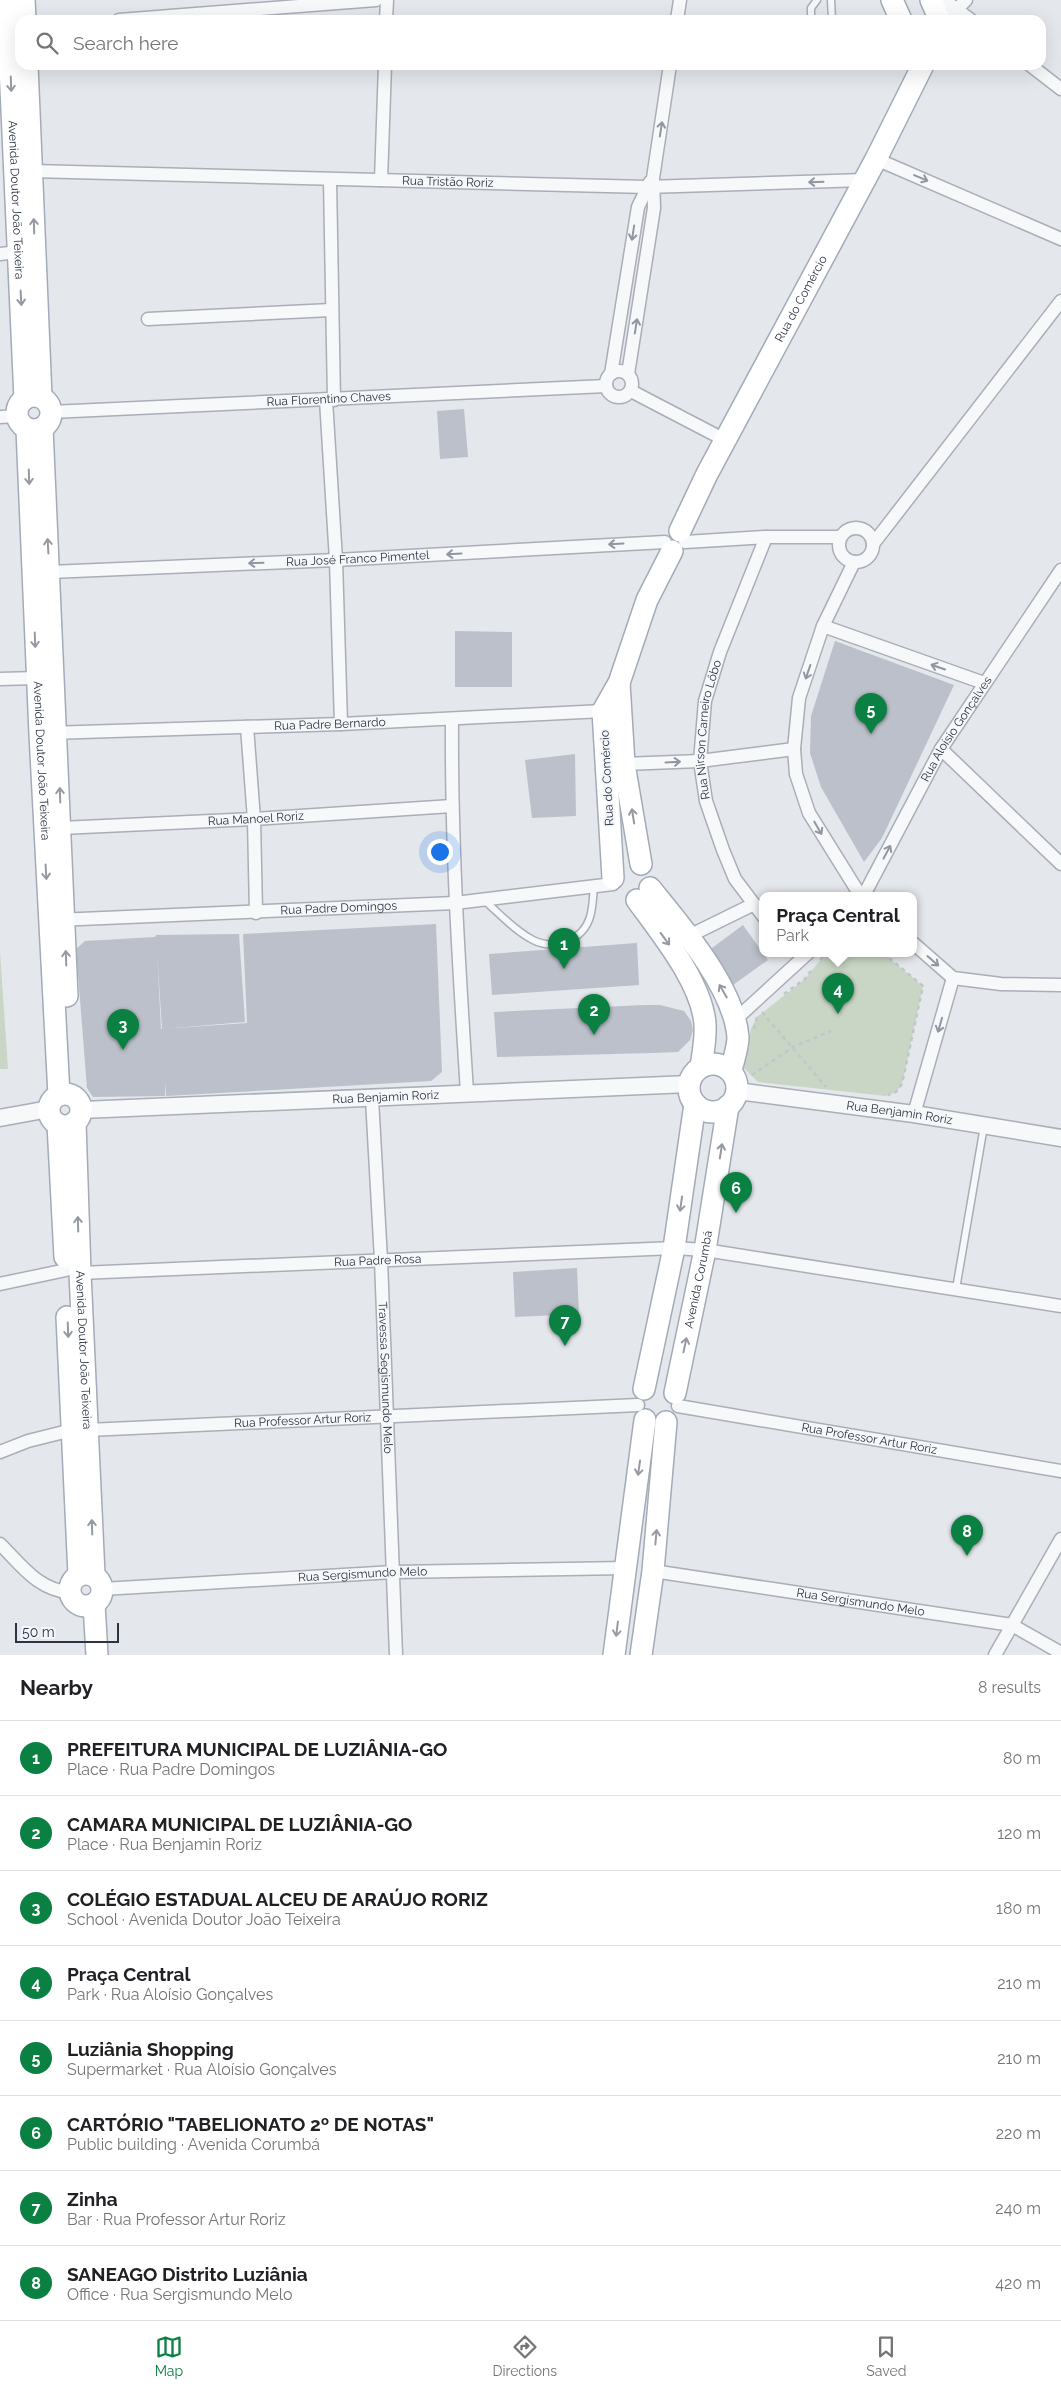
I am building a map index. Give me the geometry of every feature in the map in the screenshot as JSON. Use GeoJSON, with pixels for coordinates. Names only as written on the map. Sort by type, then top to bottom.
{"type":"FeatureCollection","features":[{"type":"Feature","properties":{"kind":"main road","name":"Avenida Doutor João Teixeira"},"geometry":{"type":"LineString","coordinates":[[7,0],[13,27],[9,253],[50,572],[48,734],[86,1590],[82,1655]]}},
{"type":"Feature","properties":{"kind":"main road","name":"Avenida Doutor João Teixeira"},"geometry":{"type":"LineString","coordinates":[[18,15],[24,0]]}},
{"type":"Feature","properties":{"kind":"main road"},"geometry":{"type":"LineString","coordinates":[[892,0],[899,15]]}},
{"type":"Feature","properties":{"kind":"main road"},"geometry":{"type":"LineString","coordinates":[[931,0],[938,15]]}},
{"type":"Feature","properties":{"kind":"main road","name":"Avenida Doutor João Teixeira"},"geometry":{"type":"LineString","coordinates":[[27,70],[32,171],[29,414],[37,678],[48,734],[61,828],[57,920]]}},
{"type":"Feature","properties":{"kind":"main road","name":"Rua do Comércio"},"geometry":{"type":"LineString","coordinates":[[606,882],[603,711],[619,683],[647,600],[725,440],[865,180],[920,70]]}},
{"type":"Feature","properties":{"kind":"main road","name":"Rua do Comércio"},"geometry":{"type":"LineString","coordinates":[[619,683],[624,764],[641,864]]}},
{"type":"Feature","properties":{"kind":"main road"},"geometry":{"type":"LineString","coordinates":[[635,862],[641,864],[651,877],[643,894],[630,901],[618,895],[606,882],[624,864],[635,862]]}},
{"type":"Feature","properties":{"kind":"main road"},"geometry":{"type":"LineString","coordinates":[[643,894],[701,1002],[705,1025],[701,1066]]}},
{"type":"Feature","properties":{"kind":"main road","name":"Avenida Corumbá"},"geometry":{"type":"LineString","coordinates":[[641,1655],[673,1407],[706,1250],[736,1080],[740,1071],[736,1019],[725,994],[689,936],[643,894]]}},
{"type":"Feature","properties":{"kind":"main road"},"geometry":{"type":"LineString","coordinates":[[614,1655],[642,1405],[674,1248],[693,1074],[701,1066],[711,1063],[740,1071]]}},
{"type":"Feature","properties":{"kind":"main road"},"geometry":{"type":"LineString","coordinates":[[692,1094],[704,1110],[715,1112],[733,1098]]}},
{"type":"Feature","properties":{"kind":"main road"},"geometry":{"type":"LineString","coordinates":[[654,1384],[666,1385],[673,1407],[656,1424],[642,1405],[654,1384]]}},
{"type":"Feature","properties":{"kind":"main road","name":"Avenida Doutor João Teixeira"},"geometry":{"type":"LineString","coordinates":[[86,1590],[96,1655]]}},
{"type":"Feature","properties":{"kind":"street"},"geometry":{"type":"LineString","coordinates":[[183,15],[376,0]]}},
{"type":"Feature","properties":{"kind":"street"},"geometry":{"type":"LineString","coordinates":[[386,15],[387,0]]}},
{"type":"Feature","properties":{"kind":"street"},"geometry":{"type":"LineString","coordinates":[[678,15],[680,0]]}},
{"type":"Feature","properties":{"kind":"street"},"geometry":{"type":"LineString","coordinates":[[944,0],[962,5]]}},
{"type":"Feature","properties":{"kind":"street"},"geometry":{"type":"LineString","coordinates":[[951,15],[962,5]]}},
{"type":"Feature","properties":{"kind":"street"},"geometry":{"type":"LineString","coordinates":[[381,180],[385,70]]}},
{"type":"Feature","properties":{"kind":"street"},"geometry":{"type":"LineString","coordinates":[[651,184],[638,207],[611,374],[606,386],[611,394],[619,397],[630,391],[632,382],[628,374],[654,208],[651,184],[669,70]]}},
{"type":"Feature","properties":{"kind":"street"},"geometry":{"type":"LineString","coordinates":[[1036,70],[1061,89]]}},
{"type":"Feature","properties":{"kind":"street"},"geometry":{"type":"LineString","coordinates":[[876,159],[1061,239]]}},
{"type":"Feature","properties":{"kind":"street","name":"Rua Tristão Roriz"},"geometry":{"type":"LineString","coordinates":[[32,171],[330,180],[651,184],[865,180]]}},
{"type":"Feature","properties":{"kind":"street"},"geometry":{"type":"LineString","coordinates":[[330,180],[330,400],[341,724]]}},
{"type":"Feature","properties":{"kind":"street"},"geometry":{"type":"LineString","coordinates":[[873,544],[868,533],[859,528],[848,530],[840,537],[839,548],[841,553],[854,562],[866,559],[870,555],[873,544],[1061,301]]}},
{"type":"Feature","properties":{"kind":"street"},"geometry":{"type":"LineString","coordinates":[[148,319],[331,310]]}},
{"type":"Feature","properties":{"kind":"street"},"geometry":{"type":"LineString","coordinates":[[611,374],[618,371],[628,374]]}},
{"type":"Feature","properties":{"kind":"street","name":"Rua Florentino Chaves"},"geometry":{"type":"LineString","coordinates":[[29,414],[606,386]]}},
{"type":"Feature","properties":{"kind":"street"},"geometry":{"type":"LineString","coordinates":[[630,391],[725,440]]}},
{"type":"Feature","properties":{"kind":"street","name":"Rua José Franco Pimentel"},"geometry":{"type":"LineString","coordinates":[[50,572],[336,560],[766,537],[840,537]]}},
{"type":"Feature","properties":{"kind":"street","name":"Rua Nirson Carneiro Lôbo"},"geometry":{"type":"LineString","coordinates":[[759,911],[735,879],[723,850],[706,801],[700,761],[705,701],[720,652],[766,537]]}},
{"type":"Feature","properties":{"kind":"street"},"geometry":{"type":"LineString","coordinates":[[854,562],[823,626],[799,698],[794,749],[796,774],[809,813],[858,892]]}},
{"type":"Feature","properties":{"kind":"street","name":"Rua Aloísio Gonçalves"},"geometry":{"type":"LineString","coordinates":[[866,892],[941,749],[1061,570]]}},
{"type":"Feature","properties":{"kind":"street"},"geometry":{"type":"LineString","coordinates":[[823,626],[984,683]]}},
{"type":"Feature","properties":{"kind":"street"},"geometry":{"type":"LineString","coordinates":[[0,679],[37,678]]}},
{"type":"Feature","properties":{"kind":"street","name":"Rua Padre Bernardo"},"geometry":{"type":"LineString","coordinates":[[48,734],[341,724],[603,711]]}},
{"type":"Feature","properties":{"kind":"street"},"geometry":{"type":"LineString","coordinates":[[452,719],[455,904],[467,1092]]}},
{"type":"Feature","properties":{"kind":"street"},"geometry":{"type":"LineString","coordinates":[[247,727],[254,819],[256,913]]}},
{"type":"Feature","properties":{"kind":"street"},"geometry":{"type":"LineString","coordinates":[[624,764],[700,761],[794,749]]}},
{"type":"Feature","properties":{"kind":"street"},"geometry":{"type":"LineString","coordinates":[[941,749],[1059,857]]}},
{"type":"Feature","properties":{"kind":"street","name":"Rua Manoel Roriz"},"geometry":{"type":"LineString","coordinates":[[61,828],[254,819],[452,806]]}},
{"type":"Feature","properties":{"kind":"street","name":"Rua Padre Domingos"},"geometry":{"type":"LineString","coordinates":[[57,920],[455,904],[606,882]]}},
{"type":"Feature","properties":{"kind":"street"},"geometry":{"type":"LineString","coordinates":[[689,936],[754,904]]}},
{"type":"Feature","properties":{"kind":"street"},"geometry":{"type":"LineString","coordinates":[[917,946],[954,978],[1001,984],[1061,985]]}},
{"type":"Feature","properties":{"kind":"street"},"geometry":{"type":"LineString","coordinates":[[736,1019],[798,957]]}},
{"type":"Feature","properties":{"kind":"street"},"geometry":{"type":"LineString","coordinates":[[914,1114],[954,978]]}},
{"type":"Feature","properties":{"kind":"street","name":"Rua Benjamin Roriz"},"geometry":{"type":"LineString","coordinates":[[0,1118],[66,1109],[372,1099],[467,1092],[692,1094]]}},
{"type":"Feature","properties":{"kind":"street","name":"Rua Benjamin Roriz"},"geometry":{"type":"LineString","coordinates":[[733,1098],[914,1114],[1061,1138]]}},
{"type":"Feature","properties":{"kind":"street","name":"Travessa Segismundo Melo"},"geometry":{"type":"LineString","coordinates":[[372,1099],[381,1260],[396,1655]]}},
{"type":"Feature","properties":{"kind":"street","name":"Rua Padre Rosa"},"geometry":{"type":"LineString","coordinates":[[0,1284],[73,1271],[674,1248],[706,1250]]}},
{"type":"Feature","properties":{"kind":"street"},"geometry":{"type":"LineString","coordinates":[[706,1250],[1061,1306]]}},
{"type":"Feature","properties":{"kind":"street","name":"Rua Professor Artur Roriz"},"geometry":{"type":"LineString","coordinates":[[0,1452],[28,1442],[80,1430],[642,1405]]}},
{"type":"Feature","properties":{"kind":"street","name":"Rua Professor Artur Roriz"},"geometry":{"type":"LineString","coordinates":[[673,1407],[1061,1471]]}},
{"type":"Feature","properties":{"kind":"street"},"geometry":{"type":"LineString","coordinates":[[995,1655],[1061,1539]]}},
{"type":"Feature","properties":{"kind":"street","name":"Rua Sergismundo Melo"},"geometry":{"type":"LineString","coordinates":[[0,1544],[44,1586],[55,1591],[394,1572],[625,1568]]}},
{"type":"Feature","properties":{"kind":"street","name":"Rua Sergismundo Melo"},"geometry":{"type":"LineString","coordinates":[[653,1571],[1012,1624],[1061,1653]]}},
{"type":"Feature","properties":{"kind":"lane"},"geometry":{"type":"LineString","coordinates":[[811,15],[811,8],[817,0]]}},
{"type":"Feature","properties":{"kind":"lane"},"geometry":{"type":"LineString","coordinates":[[831,0],[832,15]]}},
{"type":"Feature","properties":{"kind":"lane"},"geometry":{"type":"LineString","coordinates":[[484,900],[522,933],[535,941],[550,944],[563,943],[575,937],[586,927],[606,882]]}},
{"type":"Feature","properties":{"kind":"lane"},"geometry":{"type":"LineString","coordinates":[[956,1290],[984,1125]]}},
{"type":"Feature","properties":{"kind":"path"},"geometry":{"type":"LineString","coordinates":[[783,995],[805,979],[823,957]]}},
{"type":"Feature","properties":{"kind":"path"},"geometry":{"type":"LineString","coordinates":[[886,1096],[896,1092],[902,1084],[923,986],[888,957]]}},
{"type":"Feature","properties":{"kind":"path"},"geometry":{"type":"LineString","coordinates":[[753,1034],[757,1017],[769,1006]]}},
{"type":"Feature","properties":{"kind":"path"},"geometry":{"type":"LineString","coordinates":[[762,1012],[828,1090],[820,1089]]}},
{"type":"Feature","properties":{"kind":"path"},"geometry":{"type":"LineString","coordinates":[[752,1075],[793,1047],[832,1032]]}},
{"type":"Feature","properties":{"kind":"path"},"geometry":{"type":"LineString","coordinates":[[740,1071],[752,1075],[758,1082]]}},
{"type":"Feature","properties":{"kind":"green space"},"geometry":{"type":"Polygon","coordinates":[[[0,952],[8,1069],[0,1069],[0,952]]]}},
{"type":"Feature","properties":{"kind":"green space"},"geometry":{"type":"Polygon","coordinates":[[[823,957],[888,957],[923,986],[902,1084],[896,1092],[886,1096],[758,1082],[744,1068],[751,1029],[757,1017],[805,979],[823,957]]]}},
{"type":"Feature","properties":{"kind":"building"},"geometry":{"type":"Polygon","coordinates":[[[464,409],[468,457],[440,459],[437,411],[464,409]]]}},
{"type":"Feature","properties":{"kind":"building"},"geometry":{"type":"Polygon","coordinates":[[[455,631],[512,632],[512,687],[455,687],[455,631]]]}},
{"type":"Feature","properties":{"kind":"building"},"geometry":{"type":"Polygon","coordinates":[[[835,641],[954,685],[882,838],[864,862],[821,787],[810,753],[811,716],[835,641]]]}},
{"type":"Feature","properties":{"kind":"building"},"geometry":{"type":"Polygon","coordinates":[[[575,754],[576,816],[532,818],[525,760],[575,754]]]}},
{"type":"Feature","properties":{"kind":"building"},"geometry":{"type":"Polygon","coordinates":[[[436,924],[442,1072],[431,1081],[166,1096],[165,1081],[165,1096],[93,1097],[87,1088],[76,949],[85,941],[155,937],[156,935],[239,934],[245,1022],[167,1029],[247,1023],[243,934],[436,924]],[[157,951],[161,1029],[162,1029],[157,951]]]}},
{"type":"Feature","properties":{"kind":"building"},"geometry":{"type":"Polygon","coordinates":[[[743,925],[759,947],[759,957],[766,957],[768,960],[733,985],[708,951],[743,925]]]}},
{"type":"Feature","properties":{"kind":"building"},"geometry":{"type":"Polygon","coordinates":[[[637,943],[639,985],[492,995],[489,954],[637,943]]]}},
{"type":"Feature","properties":{"kind":"building"},"geometry":{"type":"Polygon","coordinates":[[[660,1005],[684,1011],[691,1021],[693,1030],[690,1040],[678,1052],[497,1057],[494,1012],[660,1005]]]}},
{"type":"Feature","properties":{"kind":"building"},"geometry":{"type":"Polygon","coordinates":[[[577,1268],[579,1314],[515,1317],[513,1272],[577,1268]]]}},
{"type":"Feature","properties":{"kind":"place","name":"Luziânia Shopping"},"geometry":{"type":"Point","coordinates":[871,734]}},
{"type":"Feature","properties":{"kind":"place","name":"PREFEITURA MUNICIPAL DE LUZIÂNIA-GO"},"geometry":{"type":"Point","coordinates":[564,969]}},
{"type":"Feature","properties":{"kind":"place","name":"Praça Central"},"geometry":{"type":"Point","coordinates":[838,1014]}},
{"type":"Feature","properties":{"kind":"place","name":"CAMARA MUNICIPAL DE LUZIÂNIA-GO"},"geometry":{"type":"Point","coordinates":[594,1035]}},
{"type":"Feature","properties":{"kind":"place","name":"COLÉGIO ESTADUAL ALCEU DE ARAÚJO RORIZ"},"geometry":{"type":"Point","coordinates":[123,1050]}},
{"type":"Feature","properties":{"kind":"place","name":"CARTÓRIO \"TABELIONATO 2º DE NOTAS\""},"geometry":{"type":"Point","coordinates":[736,1213]}},
{"type":"Feature","properties":{"kind":"place","name":"Zinha"},"geometry":{"type":"Point","coordinates":[565,1346]}},
{"type":"Feature","properties":{"kind":"place","name":"SANEAGO Distrito Luziânia"},"geometry":{"type":"Point","coordinates":[967,1556]}}]}
